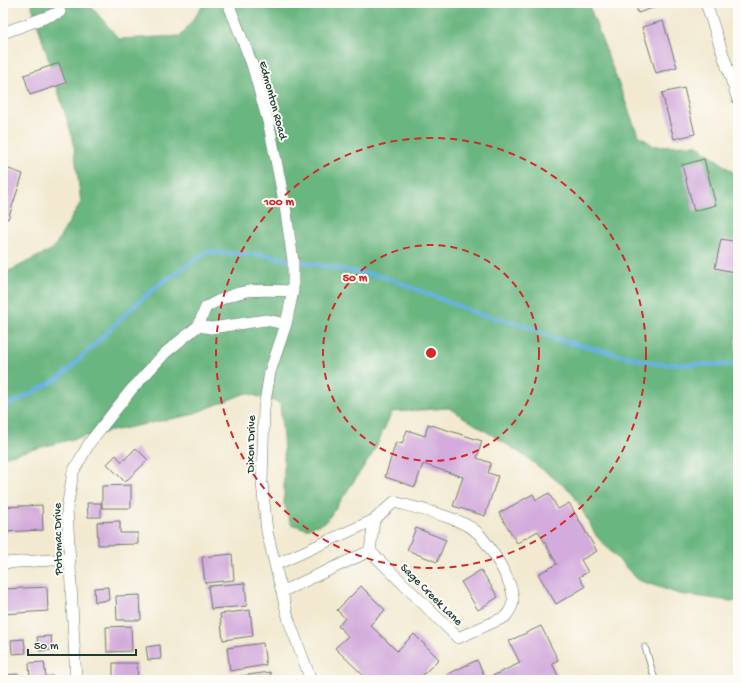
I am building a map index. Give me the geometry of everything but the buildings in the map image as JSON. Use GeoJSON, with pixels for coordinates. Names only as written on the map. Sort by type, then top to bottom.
{"type":"FeatureCollection","features":[{"type":"Feature","properties":{"kind":"street","name":"Edmonton Road"},"geometry":{"type":"LineString","coordinates":[[228,3],[252,64],[269,125],[285,206]]}},
{"type":"Feature","properties":{"kind":"street"},"geometry":{"type":"LineString","coordinates":[[706,3],[738,100]]}},
{"type":"Feature","properties":{"kind":"street"},"geometry":{"type":"LineString","coordinates":[[3,33],[60,12]]}},
{"type":"Feature","properties":{"kind":"street","name":"Dixon Drive"},"geometry":{"type":"LineString","coordinates":[[285,206],[293,261],[293,291],[286,324],[270,372],[264,408],[262,483],[267,532],[275,565],[283,591],[289,621],[311,680]]}},
{"type":"Feature","properties":{"kind":"street","name":"Potomac Drive"},"geometry":{"type":"LineString","coordinates":[[76,680],[67,509],[73,472],[90,442],[131,390],[165,353],[198,326],[206,307],[227,296],[257,289],[293,291]]}},
{"type":"Feature","properties":{"kind":"street"},"geometry":{"type":"LineString","coordinates":[[198,326],[211,328],[266,320],[286,324]]}},
{"type":"Feature","properties":{"kind":"street","name":"Sage Creek Lane"},"geometry":{"type":"LineString","coordinates":[[275,565],[374,520],[394,502],[445,516],[465,525],[478,534],[501,566],[514,594],[512,606],[505,617],[458,638],[370,551]]}},
{"type":"Feature","properties":{"kind":"street"},"geometry":{"type":"LineString","coordinates":[[283,591],[370,551],[374,520]]}},
{"type":"Feature","properties":{"kind":"street"},"geometry":{"type":"LineString","coordinates":[[3,563],[69,559]]}},
{"type":"Feature","properties":{"kind":"lane"},"geometry":{"type":"LineString","coordinates":[[645,647],[655,680]]}},
{"type":"Feature","properties":{"kind":"green space"},"geometry":{"type":"Polygon","coordinates":[[[31,3],[88,3],[119,39],[181,36],[205,3],[588,3],[638,135],[654,146],[697,145],[733,172],[738,190],[738,324],[735,341],[738,377],[738,602],[679,594],[638,580],[597,537],[572,492],[522,454],[449,408],[392,412],[373,453],[326,522],[306,529],[291,524],[284,504],[284,449],[280,403],[246,393],[190,415],[77,438],[3,457],[3,274],[53,249],[81,202],[73,139],[31,3]]]}},
{"type":"Feature","properties":{"kind":"waterway"},"geometry":{"type":"LineString","coordinates":[[3,405],[15,402],[60,378],[135,305],[160,284],[207,252],[263,255],[385,277],[478,314],[524,325],[555,339],[657,364],[738,365]]}}]}
